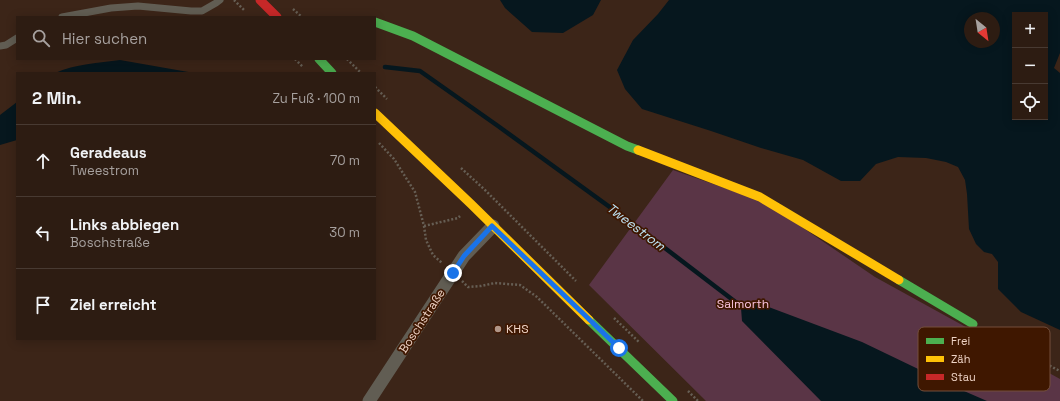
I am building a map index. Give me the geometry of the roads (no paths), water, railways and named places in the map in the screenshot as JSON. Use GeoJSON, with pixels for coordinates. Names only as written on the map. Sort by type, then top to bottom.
{"type":"FeatureCollection","features":[{"type":"Feature","properties":{"kind":"street"},"geometry":{"type":"LineString","coordinates":[[260,0],[277,16]]}},
{"type":"Feature","properties":{"kind":"street"},"geometry":{"type":"LineString","coordinates":[[376,22],[413,36],[627,146],[760,197],[973,324]]}},
{"type":"Feature","properties":{"kind":"street"},"geometry":{"type":"LineString","coordinates":[[320,60],[331,72]]}},
{"type":"Feature","properties":{"kind":"street"},"geometry":{"type":"LineString","coordinates":[[376,114],[472,204],[492,226],[673,401]]}},
{"type":"Feature","properties":{"kind":"street","name":"Boschstraße"},"geometry":{"type":"LineString","coordinates":[[369,401],[464,256],[492,226]]}},
{"type":"Feature","properties":{"kind":"lane"},"geometry":{"type":"LineString","coordinates":[[66,16],[111,8],[138,6],[202,11],[216,4],[220,0]]}},
{"type":"Feature","properties":{"kind":"lane"},"geometry":{"type":"LineString","coordinates":[[0,46],[6,45],[16,39]]}},
{"type":"Feature","properties":{"kind":"waterway","name":"Tweestrom"},"geometry":{"type":"LineString","coordinates":[[385,67],[420,71],[640,229],[746,310]]}},
{"type":"Feature","properties":{"kind":"place","name":"KHS"},"geometry":{"type":"Point","coordinates":[498,329]}},
{"type":"Feature","properties":{"kind":"park label","name":"Salmorth"},"geometry":{"type":"Point","coordinates":[743,304]}}]}
